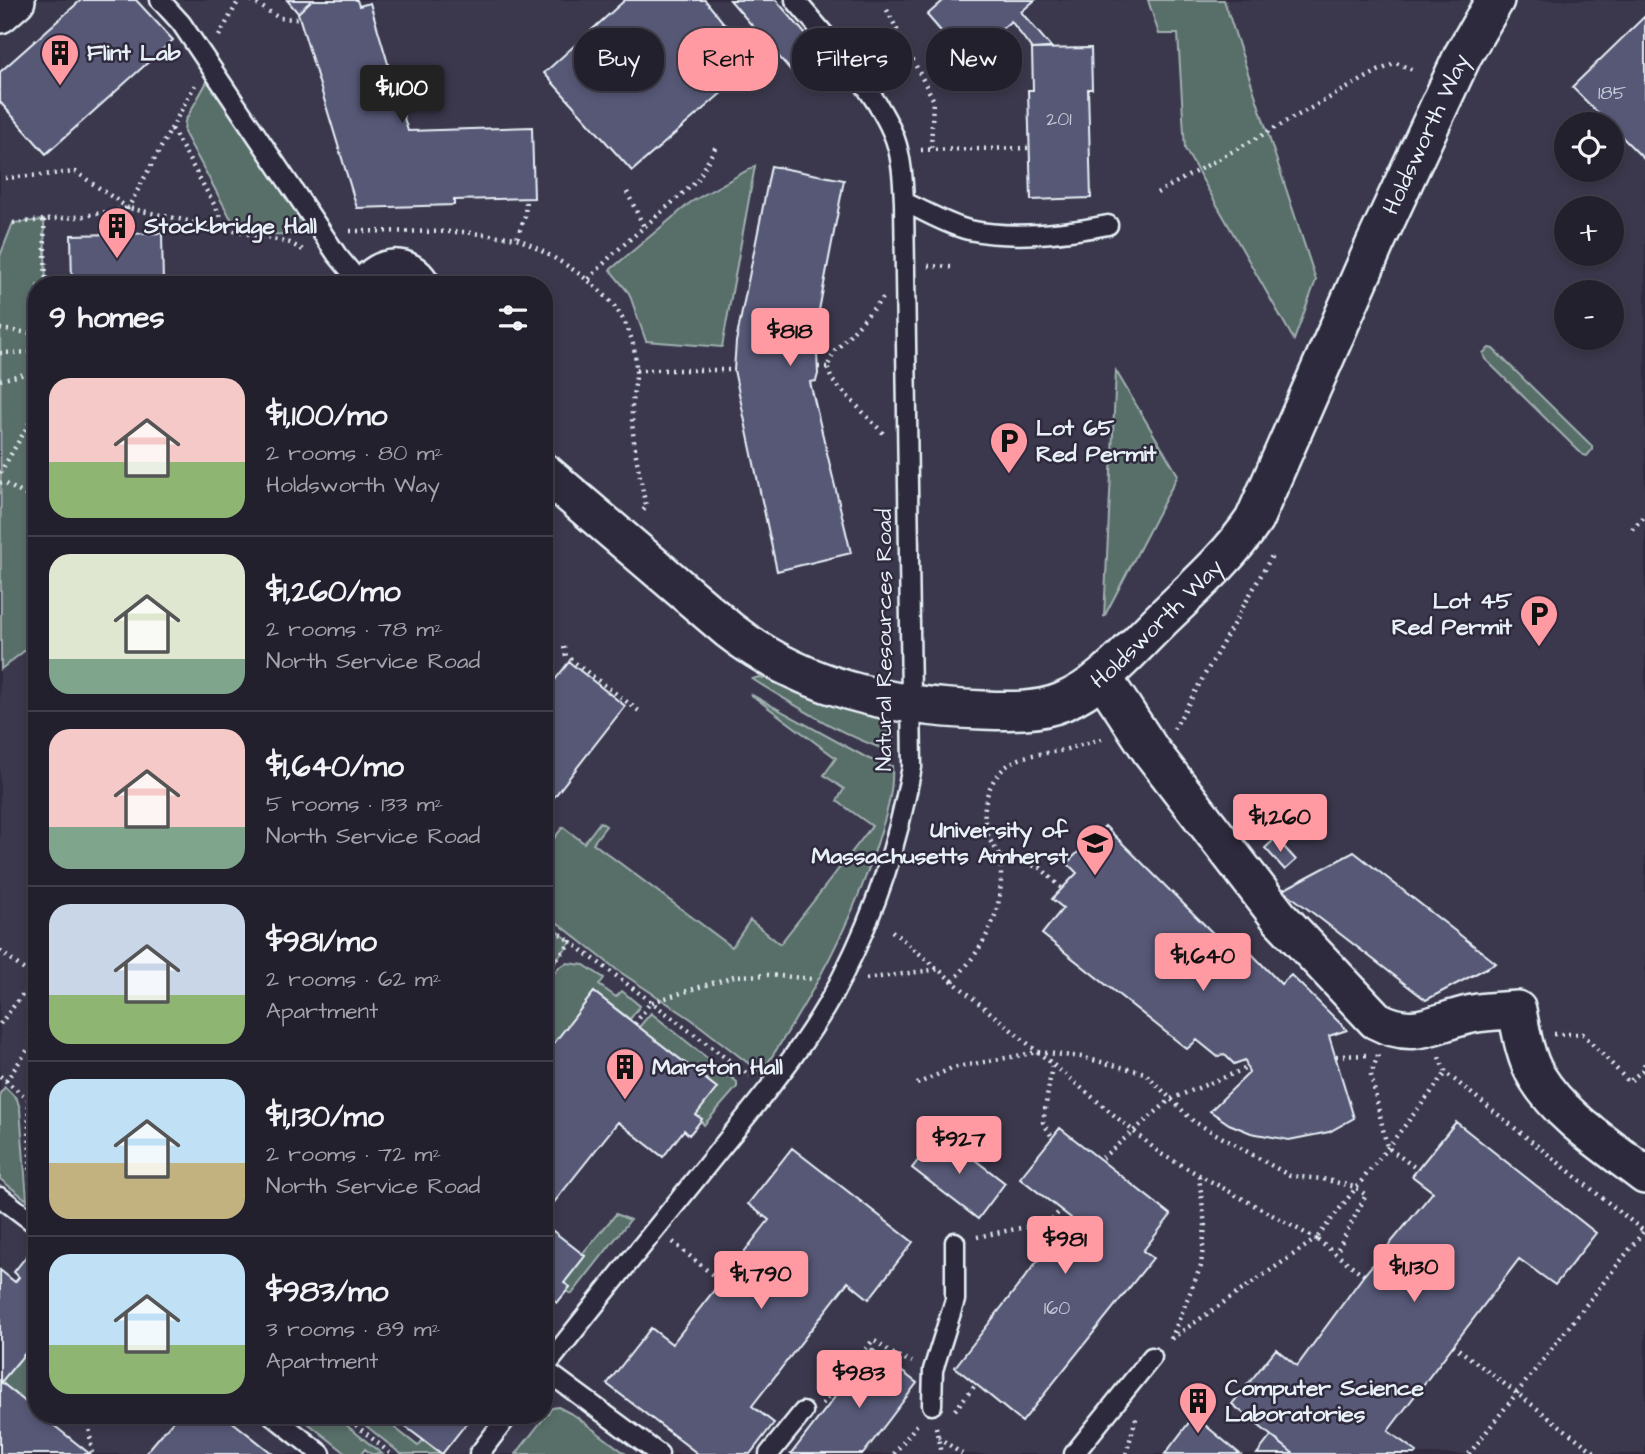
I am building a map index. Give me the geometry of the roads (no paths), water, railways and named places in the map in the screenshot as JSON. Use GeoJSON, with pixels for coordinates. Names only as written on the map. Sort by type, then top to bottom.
{"type":"FeatureCollection","features":[{"type":"Feature","properties":{"kind":"street","name":"Holdsworth Way"},"geometry":{"type":"LineString","coordinates":[[553,480],[751,647],[804,675],[880,700],[912,705],[1012,711],[1043,708],[1063,702],[1103,678],[1226,557],[1254,520],[1375,244],[1462,55],[1495,0]]}},
{"type":"Feature","properties":{"kind":"street"},"geometry":{"type":"LineString","coordinates":[[374,276],[391,268],[401,269],[414,276]]}},
{"type":"Feature","properties":{"kind":"street"},"geometry":{"type":"LineString","coordinates":[[1103,678],[1151,751],[1272,908],[1376,1020],[1393,1029],[1413,1031],[1472,1014],[1517,1010],[1535,1076],[1556,1103],[1645,1175]]}},
{"type":"Feature","properties":{"kind":"lane"},"geometry":{"type":"LineString","coordinates":[[160,0],[181,23],[337,255],[356,276]]}},
{"type":"Feature","properties":{"kind":"lane","name":"Natural Resources Road"},"geometry":{"type":"LineString","coordinates":[[553,1358],[768,1091],[841,979],[871,915],[901,825],[912,767],[902,173],[896,140],[885,115],[794,0]]}},
{"type":"Feature","properties":{"kind":"lane"},"geometry":{"type":"LineString","coordinates":[[904,202],[967,229],[1000,233],[1071,232],[1108,225]]}},
{"type":"Feature","properties":{"kind":"lane"},"geometry":{"type":"LineString","coordinates":[[0,1197],[28,1218]]}},
{"type":"Feature","properties":{"kind":"lane"},"geometry":{"type":"LineString","coordinates":[[932,1405],[933,1370],[955,1300],[955,1242]]}},
{"type":"Feature","properties":{"kind":"lane"},"geometry":{"type":"LineString","coordinates":[[1074,1454],[1152,1357]]}},
{"type":"Feature","properties":{"kind":"lane"},"geometry":{"type":"LineString","coordinates":[[553,1376],[659,1454]]}},
{"type":"Feature","properties":{"kind":"lane"},"geometry":{"type":"LineString","coordinates":[[769,1454],[803,1412]]}},
{"type":"Feature","properties":{"kind":"lane"},"geometry":{"type":"LineString","coordinates":[[283,1424],[321,1454]]}},
{"type":"Feature","properties":{"kind":"lane"},"geometry":{"type":"LineString","coordinates":[[479,1454],[502,1424]]}},
{"type":"Feature","properties":{"kind":"place","name":"Flint Lab"},"geometry":{"type":"Point","coordinates":[60,87]}},
{"type":"Feature","properties":{"kind":"place","name":"Stockbridge Hall"},"geometry":{"type":"Point","coordinates":[117,260]}},
{"type":"Feature","properties":{"kind":"place","name":"Lot 65 Red Permit"},"geometry":{"type":"Point","coordinates":[1009,475]}},
{"type":"Feature","properties":{"kind":"place","name":"Lot 45 Red Permit"},"geometry":{"type":"Point","coordinates":[1539,648]}},
{"type":"Feature","properties":{"kind":"place","name":"University of Massachusetts Amherst"},"geometry":{"type":"Point","coordinates":[1095,877]}},
{"type":"Feature","properties":{"kind":"place","name":"Marston Hall"},"geometry":{"type":"Point","coordinates":[625,1101]}},
{"type":"Feature","properties":{"kind":"place","name":"Computer Science Laboratories"},"geometry":{"type":"Point","coordinates":[1198,1435]}}]}
